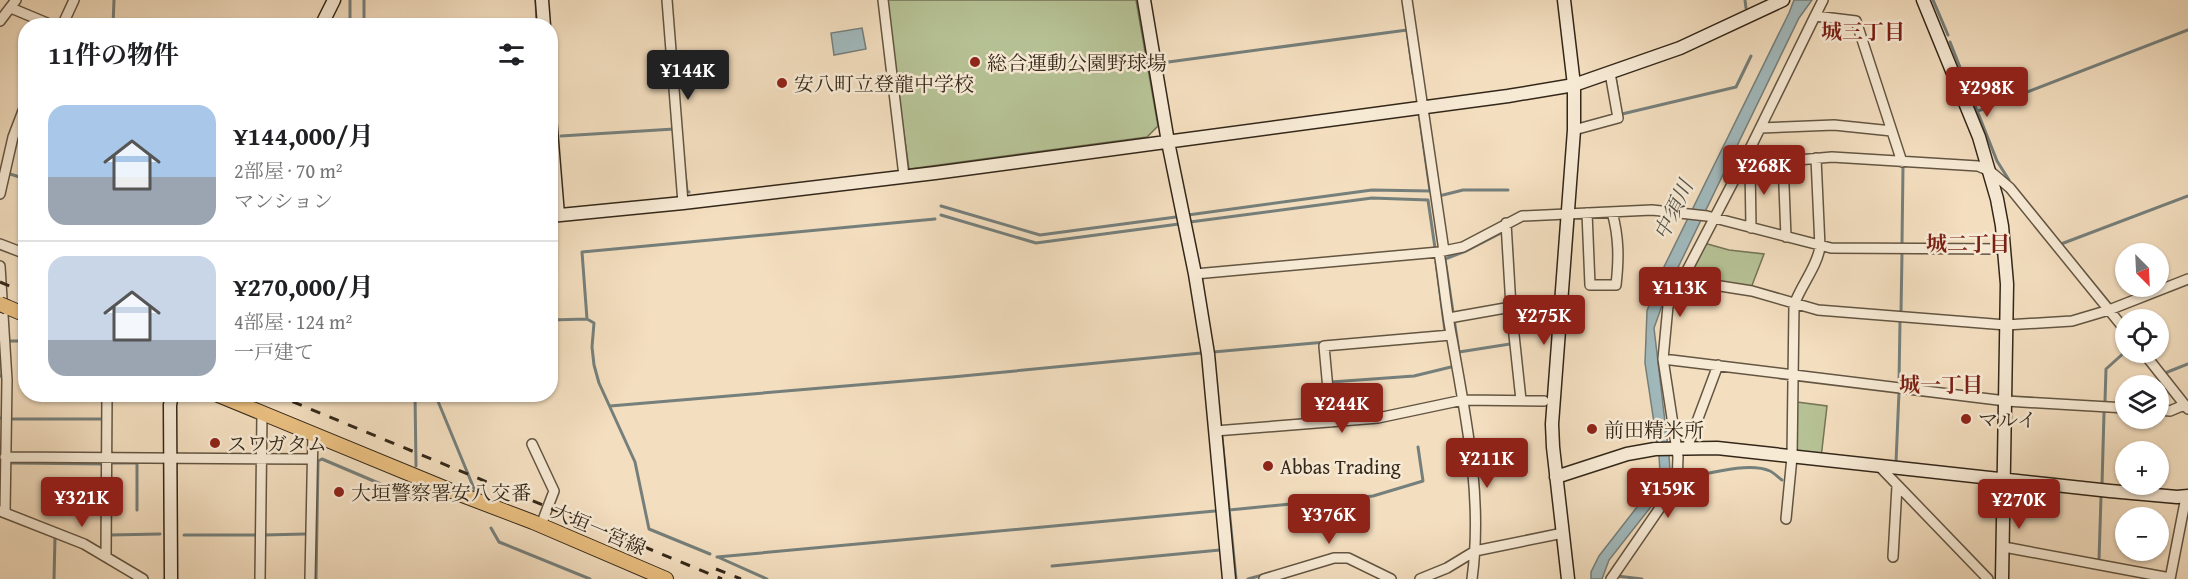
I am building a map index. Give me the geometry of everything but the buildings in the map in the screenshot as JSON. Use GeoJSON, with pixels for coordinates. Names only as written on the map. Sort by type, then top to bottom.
{"type":"FeatureCollection","features":[{"type":"Feature","properties":{"kind":"main road"},"geometry":{"type":"LineString","coordinates":[[4,306],[18,312]]}},
{"type":"Feature","properties":{"kind":"main road","name":"大垣一宮線"},"geometry":{"type":"LineString","coordinates":[[235,402],[449,490],[541,525],[666,579]]}},
{"type":"Feature","properties":{"kind":"street"},"geometry":{"type":"LineString","coordinates":[[66,18],[74,0]]}},
{"type":"Feature","properties":{"kind":"street"},"geometry":{"type":"LineString","coordinates":[[325,18],[334,0]]}},
{"type":"Feature","properties":{"kind":"street"},"geometry":{"type":"LineString","coordinates":[[542,0],[543,18]]}},
{"type":"Feature","properties":{"kind":"street"},"geometry":{"type":"LineString","coordinates":[[668,0],[683,203]]}},
{"type":"Feature","properties":{"kind":"street"},"geometry":{"type":"LineString","coordinates":[[883,0],[904,176]]}},
{"type":"Feature","properties":{"kind":"street"},"geometry":{"type":"LineString","coordinates":[[1144,0],[1208,354],[1229,579]]}},
{"type":"Feature","properties":{"kind":"street"},"geometry":{"type":"LineString","coordinates":[[1407,0],[1423,107],[1451,334],[1470,439],[1475,551],[1472,579]]}},
{"type":"Feature","properties":{"kind":"street"},"geometry":{"type":"LineString","coordinates":[[1564,0],[1574,84],[1574,130],[1552,424],[1568,579]]}},
{"type":"Feature","properties":{"kind":"street"},"geometry":{"type":"LineString","coordinates":[[558,215],[683,203],[904,176],[1423,107],[1574,84],[1680,48],[1782,0]]}},
{"type":"Feature","properties":{"kind":"street"},"geometry":{"type":"LineString","coordinates":[[1611,579],[1677,483],[1678,448],[1664,359],[1668,306],[1710,217],[1746,164],[1760,128],[1823,0]]}},
{"type":"Feature","properties":{"kind":"street"},"geometry":{"type":"LineString","coordinates":[[1923,0],[1979,137],[1997,199],[2005,249],[2006,401],[2002,579]]}},
{"type":"Feature","properties":{"kind":"street"},"geometry":{"type":"LineString","coordinates":[[0,21],[14,4],[39,18]]}},
{"type":"Feature","properties":{"kind":"street"},"geometry":{"type":"LineString","coordinates":[[1815,16],[1856,21],[1902,162]]}},
{"type":"Feature","properties":{"kind":"street"},"geometry":{"type":"LineString","coordinates":[[1574,130],[1618,118],[1610,73]]}},
{"type":"Feature","properties":{"kind":"street"},"geometry":{"type":"LineString","coordinates":[[0,194],[18,123]]}},
{"type":"Feature","properties":{"kind":"street"},"geometry":{"type":"LineString","coordinates":[[1760,128],[1834,125],[1892,131]]}},
{"type":"Feature","properties":{"kind":"street"},"geometry":{"type":"LineString","coordinates":[[1746,164],[1832,157],[1978,166],[1990,171],[2010,188],[2115,317]]}},
{"type":"Feature","properties":{"kind":"street"},"geometry":{"type":"LineString","coordinates":[[1786,519],[1792,457],[1794,304],[1799,289],[1818,257],[1820,247],[1816,158]]}},
{"type":"Feature","properties":{"kind":"street"},"geometry":{"type":"LineString","coordinates":[[1783,161],[1786,237]]}},
{"type":"Feature","properties":{"kind":"street"},"geometry":{"type":"LineString","coordinates":[[1746,164],[1752,228]]}},
{"type":"Feature","properties":{"kind":"street"},"geometry":{"type":"LineString","coordinates":[[1195,274],[1442,252],[1463,247],[1506,223],[1533,214],[1568,215],[1652,210],[1710,217],[1831,249],[2005,249]]}},
{"type":"Feature","properties":{"kind":"street"},"geometry":{"type":"LineString","coordinates":[[1587,213],[1590,285],[1616,285],[1619,255],[1617,230],[1612,212]]}},
{"type":"Feature","properties":{"kind":"street"},"geometry":{"type":"LineString","coordinates":[[1506,223],[1511,307],[1521,400]]}},
{"type":"Feature","properties":{"kind":"street"},"geometry":{"type":"LineString","coordinates":[[0,244],[18,251]]}},
{"type":"Feature","properties":{"kind":"street"},"geometry":{"type":"LineString","coordinates":[[0,266],[5,457],[2,512],[84,544],[143,579]]}},
{"type":"Feature","properties":{"kind":"street"},"geometry":{"type":"LineString","coordinates":[[1682,280],[1752,291],[1818,310],[2006,325],[2072,321],[2188,279]]}},
{"type":"Feature","properties":{"kind":"street"},"geometry":{"type":"LineString","coordinates":[[1449,318],[1511,307]]}},
{"type":"Feature","properties":{"kind":"street"},"geometry":{"type":"LineString","coordinates":[[1331,422],[1324,346],[1451,334]]}},
{"type":"Feature","properties":{"kind":"street"},"geometry":{"type":"LineString","coordinates":[[1664,359],[2006,401],[2115,407]]}},
{"type":"Feature","properties":{"kind":"street"},"geometry":{"type":"LineString","coordinates":[[2152,363],[2186,407],[2169,411]]}},
{"type":"Feature","properties":{"kind":"street"},"geometry":{"type":"LineString","coordinates":[[1678,448],[1718,365]]}},
{"type":"Feature","properties":{"kind":"street"},"geometry":{"type":"LineString","coordinates":[[1544,401],[1555,386]]}},
{"type":"Feature","properties":{"kind":"street"},"geometry":{"type":"LineString","coordinates":[[1215,431],[1378,418],[1463,400],[1544,401]]}},
{"type":"Feature","properties":{"kind":"street"},"geometry":{"type":"LineString","coordinates":[[1544,401],[1552,424]]}},
{"type":"Feature","properties":{"kind":"street"},"geometry":{"type":"LineString","coordinates":[[106,557],[107,402]]}},
{"type":"Feature","properties":{"kind":"street"},"geometry":{"type":"LineString","coordinates":[[171,402],[171,579]]}},
{"type":"Feature","properties":{"kind":"street"},"geometry":{"type":"LineString","coordinates":[[260,579],[262,413]]}},
{"type":"Feature","properties":{"kind":"street"},"geometry":{"type":"LineString","coordinates":[[310,579],[312,433]]}},
{"type":"Feature","properties":{"kind":"street"},"geometry":{"type":"LineString","coordinates":[[532,444],[554,491],[541,525]]}},
{"type":"Feature","properties":{"kind":"street"},"geometry":{"type":"LineString","coordinates":[[1556,477],[1628,454],[1655,449],[1717,448],[2004,481],[2187,496],[2170,578],[2004,548]]}},
{"type":"Feature","properties":{"kind":"street"},"geometry":{"type":"LineString","coordinates":[[5,457],[311,459]]}},
{"type":"Feature","properties":{"kind":"street"},"geometry":{"type":"LineString","coordinates":[[1880,467],[1988,579]]}},
{"type":"Feature","properties":{"kind":"street"},"geometry":{"type":"LineString","coordinates":[[1893,557],[1897,486]]}},
{"type":"Feature","properties":{"kind":"street"},"geometry":{"type":"LineString","coordinates":[[1420,579],[1447,568],[1475,551],[1563,533]]}},
{"type":"Feature","properties":{"kind":"street"},"geometry":{"type":"LineString","coordinates":[[1264,579],[1334,558],[1348,558],[1391,579]]}},
{"type":"Feature","properties":{"kind":"street"},"geometry":{"type":"LineString","coordinates":[[1444,579],[1447,568]]}},
{"type":"Feature","properties":{"kind":"green space"},"geometry":{"type":"Polygon","coordinates":[[[885,0],[1136,0],[1158,126],[1147,137],[909,169],[885,0]]]}},
{"type":"Feature","properties":{"kind":"green space"},"geometry":{"type":"Polygon","coordinates":[[[1704,243],[1729,250],[1764,254],[1751,288],[1688,278],[1704,243]]]}},
{"type":"Feature","properties":{"kind":"green space"},"geometry":{"type":"Polygon","coordinates":[[[1797,402],[1827,406],[1821,458],[1795,455],[1797,402]]]}},
{"type":"Feature","properties":{"kind":"water"},"geometry":{"type":"Polygon","coordinates":[[[1794,0],[1812,0],[1799,18],[1669,286],[1654,328],[1669,456],[1668,485],[1609,560],[1602,579],[1591,579],[1591,572],[1599,556],[1651,489],[1660,473],[1645,363],[1647,311],[1659,277],[1794,0]]]}},
{"type":"Feature","properties":{"kind":"water"},"geometry":{"type":"Polygon","coordinates":[[[862,28],[866,49],[834,55],[831,33],[862,28]]]}},
{"type":"Feature","properties":{"kind":"waterway"},"geometry":{"type":"LineString","coordinates":[[113,18],[114,0]]}},
{"type":"Feature","properties":{"kind":"waterway"},"geometry":{"type":"LineString","coordinates":[[350,0],[350,18]]}},
{"type":"Feature","properties":{"kind":"waterway"},"geometry":{"type":"LineString","coordinates":[[364,0],[364,18]]}},
{"type":"Feature","properties":{"kind":"waterway"},"geometry":{"type":"LineString","coordinates":[[536,0],[537,18]]}},
{"type":"Feature","properties":{"kind":"waterway"},"geometry":{"type":"LineString","coordinates":[[1745,0],[1746,8]]}},
{"type":"Feature","properties":{"kind":"waterway"},"geometry":{"type":"LineString","coordinates":[[1933,0],[1948,35]]}},
{"type":"Feature","properties":{"kind":"waterway"},"geometry":{"type":"LineString","coordinates":[[1161,63],[1407,30],[1413,74]]}},
{"type":"Feature","properties":{"kind":"waterway"},"geometry":{"type":"LineString","coordinates":[[1978,111],[2188,30]]}},
{"type":"Feature","properties":{"kind":"waterway"},"geometry":{"type":"LineString","coordinates":[[1950,42],[1997,161],[2009,180]]}},
{"type":"Feature","properties":{"kind":"waterway"},"geometry":{"type":"LineString","coordinates":[[1621,113],[1736,87],[1751,56]]}},
{"type":"Feature","properties":{"kind":"waterway"},"geometry":{"type":"LineString","coordinates":[[1616,81],[1619,100]]}},
{"type":"Feature","properties":{"kind":"waterway"},"geometry":{"type":"LineString","coordinates":[[1188,215],[1372,190],[1430,191],[1419,113]]}},
{"type":"Feature","properties":{"kind":"waterway"},"geometry":{"type":"LineString","coordinates":[[561,136],[674,129]]}},
{"type":"Feature","properties":{"kind":"waterway"},"geometry":{"type":"LineString","coordinates":[[1902,243],[1903,167]]}},
{"type":"Feature","properties":{"kind":"waterway"},"geometry":{"type":"LineString","coordinates":[[10,174],[18,176]]}},
{"type":"Feature","properties":{"kind":"waterway"},"geometry":{"type":"LineString","coordinates":[[685,174],[689,192]]}},
{"type":"Feature","properties":{"kind":"waterway"},"geometry":{"type":"LineString","coordinates":[[1439,196],[1463,190],[1508,190]]}},
{"type":"Feature","properties":{"kind":"waterway"},"geometry":{"type":"LineString","coordinates":[[2061,244],[2188,196]]}},
{"type":"Feature","properties":{"kind":"waterway"},"geometry":{"type":"LineString","coordinates":[[1190,222],[1372,198],[1428,200],[1435,248]]}},
{"type":"Feature","properties":{"kind":"waterway"},"geometry":{"type":"LineString","coordinates":[[941,206],[1040,235],[1176,217]]}},
{"type":"Feature","properties":{"kind":"waterway"},"geometry":{"type":"LineString","coordinates":[[941,215],[1036,243],[1179,224]]}},
{"type":"Feature","properties":{"kind":"waterway"},"geometry":{"type":"LineString","coordinates":[[2037,215],[2110,304]]}},
{"type":"Feature","properties":{"kind":"waterway"},"geometry":{"type":"LineString","coordinates":[[587,319],[582,252],[935,219]]}},
{"type":"Feature","properties":{"kind":"waterway"},"geometry":{"type":"LineString","coordinates":[[1501,233],[1445,259],[1459,352],[1510,344]]}},
{"type":"Feature","properties":{"kind":"waterway"},"geometry":{"type":"LineString","coordinates":[[1901,312],[1902,253]]}},
{"type":"Feature","properties":{"kind":"waterway"},"geometry":{"type":"LineString","coordinates":[[1436,262],[1445,331],[1443,331]]}},
{"type":"Feature","properties":{"kind":"waterway"},"geometry":{"type":"LineString","coordinates":[[558,320],[587,319],[594,323],[592,347],[594,365],[599,383],[635,462],[649,529],[710,554]]}},
{"type":"Feature","properties":{"kind":"waterway"},"geometry":{"type":"LineString","coordinates":[[1899,381],[1900,321]]}},
{"type":"Feature","properties":{"kind":"waterway"},"geometry":{"type":"LineString","coordinates":[[11,341],[18,341]]}},
{"type":"Feature","properties":{"kind":"waterway"},"geometry":{"type":"LineString","coordinates":[[1213,352],[1326,342]]}},
{"type":"Feature","properties":{"kind":"waterway"},"geometry":{"type":"LineString","coordinates":[[610,406],[1201,353]]}},
{"type":"Feature","properties":{"kind":"waterway"},"geometry":{"type":"LineString","coordinates":[[2105,401],[2106,369],[2115,361]]}},
{"type":"Feature","properties":{"kind":"waterway"},"geometry":{"type":"LineString","coordinates":[[2165,373],[2188,364]]}},
{"type":"Feature","properties":{"kind":"waterway"},"geometry":{"type":"LineString","coordinates":[[0,376],[2,376],[2,365]]}},
{"type":"Feature","properties":{"kind":"waterway"},"geometry":{"type":"LineString","coordinates":[[1331,382],[1414,376],[1451,367]]}},
{"type":"Feature","properties":{"kind":"waterway"},"geometry":{"type":"LineString","coordinates":[[1896,462],[1899,392]]}},
{"type":"Feature","properties":{"kind":"waterway"},"geometry":{"type":"LineString","coordinates":[[415,402],[416,466]]}},
{"type":"Feature","properties":{"kind":"waterway"},"geometry":{"type":"LineString","coordinates":[[438,402],[475,491]]}},
{"type":"Feature","properties":{"kind":"waterway"},"geometry":{"type":"LineString","coordinates":[[2102,485],[2104,413]]}},
{"type":"Feature","properties":{"kind":"waterway"},"geometry":{"type":"LineString","coordinates":[[12,419],[104,419]]}},
{"type":"Feature","properties":{"kind":"waterway"},"geometry":{"type":"LineString","coordinates":[[1222,437],[1236,579]]}},
{"type":"Feature","properties":{"kind":"waterway"},"geometry":{"type":"LineString","coordinates":[[1229,510],[1373,496],[1423,481],[1418,447]]}},
{"type":"Feature","properties":{"kind":"waterway"},"geometry":{"type":"LineString","coordinates":[[316,579],[318,461],[322,459],[416,499]]}},
{"type":"Feature","properties":{"kind":"waterway"},"geometry":{"type":"LineString","coordinates":[[11,463],[104,464]]}},
{"type":"Feature","properties":{"kind":"waterway"},"geometry":{"type":"LineString","coordinates":[[111,463],[137,463],[137,510]]}},
{"type":"Feature","properties":{"kind":"waterway"},"geometry":{"type":"LineString","coordinates":[[1680,479],[1750,467],[1770,471],[1782,480]]}},
{"type":"Feature","properties":{"kind":"waterway"},"geometry":{"type":"LineString","coordinates":[[2099,560],[2101,497]]}},
{"type":"Feature","properties":{"kind":"waterway"},"geometry":{"type":"LineString","coordinates":[[717,557],[1215,511]]}},
{"type":"Feature","properties":{"kind":"waterway"},"geometry":{"type":"LineString","coordinates":[[491,528],[499,542],[590,579]]}},
{"type":"Feature","properties":{"kind":"waterway"},"geometry":{"type":"LineString","coordinates":[[110,535],[160,534]]}},
{"type":"Feature","properties":{"kind":"waterway"},"geometry":{"type":"LineString","coordinates":[[264,535],[305,534]]}},
{"type":"Feature","properties":{"kind":"waterway"},"geometry":{"type":"LineString","coordinates":[[184,535],[256,535]]}},
{"type":"Feature","properties":{"kind":"waterway"},"geometry":{"type":"LineString","coordinates":[[54,579],[55,537]]}},
{"type":"Feature","properties":{"kind":"waterway"},"geometry":{"type":"LineString","coordinates":[[1052,566],[1220,550]]}},
{"type":"Feature","properties":{"kind":"waterway"},"geometry":{"type":"LineString","coordinates":[[720,558],[767,579]]}},
{"type":"Feature","properties":{"kind":"waterway"},"geometry":{"type":"LineString","coordinates":[[1248,579],[1266,574]]}},
{"type":"Feature","properties":{"kind":"waterway"},"geometry":{"type":"LineString","coordinates":[[1617,576],[1642,579]]}},
{"type":"Feature","properties":{"kind":"railway"},"geometry":{"type":"LineString","coordinates":[[0,282],[18,290]]}},
{"type":"Feature","properties":{"kind":"railway"},"geometry":{"type":"LineString","coordinates":[[293,402],[722,579]]}},
{"type":"Feature","properties":{"kind":"railway"},"geometry":{"type":"LineString","coordinates":[[716,569],[741,579]]}},
{"type":"Feature","properties":{"kind":"place","name":"総合運動公園野球場"},"geometry":{"type":"Point","coordinates":[975,62]}},
{"type":"Feature","properties":{"kind":"place","name":"安八町立登龍中学校"},"geometry":{"type":"Point","coordinates":[782,83]}},
{"type":"Feature","properties":{"kind":"place","name":"マルイ"},"geometry":{"type":"Point","coordinates":[1966,419]}},
{"type":"Feature","properties":{"kind":"place","name":"前田精米所"},"geometry":{"type":"Point","coordinates":[1592,429]}},
{"type":"Feature","properties":{"kind":"place","name":"スワガタム"},"geometry":{"type":"Point","coordinates":[215,443]}},
{"type":"Feature","properties":{"kind":"place","name":"Abbas Trading"},"geometry":{"type":"Point","coordinates":[1268,466]}},
{"type":"Feature","properties":{"kind":"place","name":"大垣警察署安八交番"},"geometry":{"type":"Point","coordinates":[339,492]}},
{"type":"Feature","properties":{"kind":"district","name":"城三丁目"},"geometry":{"type":"Point","coordinates":[1863,31]}},
{"type":"Feature","properties":{"kind":"district","name":"城二丁目"},"geometry":{"type":"Point","coordinates":[1968,243]}},
{"type":"Feature","properties":{"kind":"district","name":"城一丁目"},"geometry":{"type":"Point","coordinates":[1941,384]}},
{"type":"Feature","properties":{"kind":"water label","name":"中須川"},"geometry":{"type":"Point","coordinates":[1673,210]}}]}
